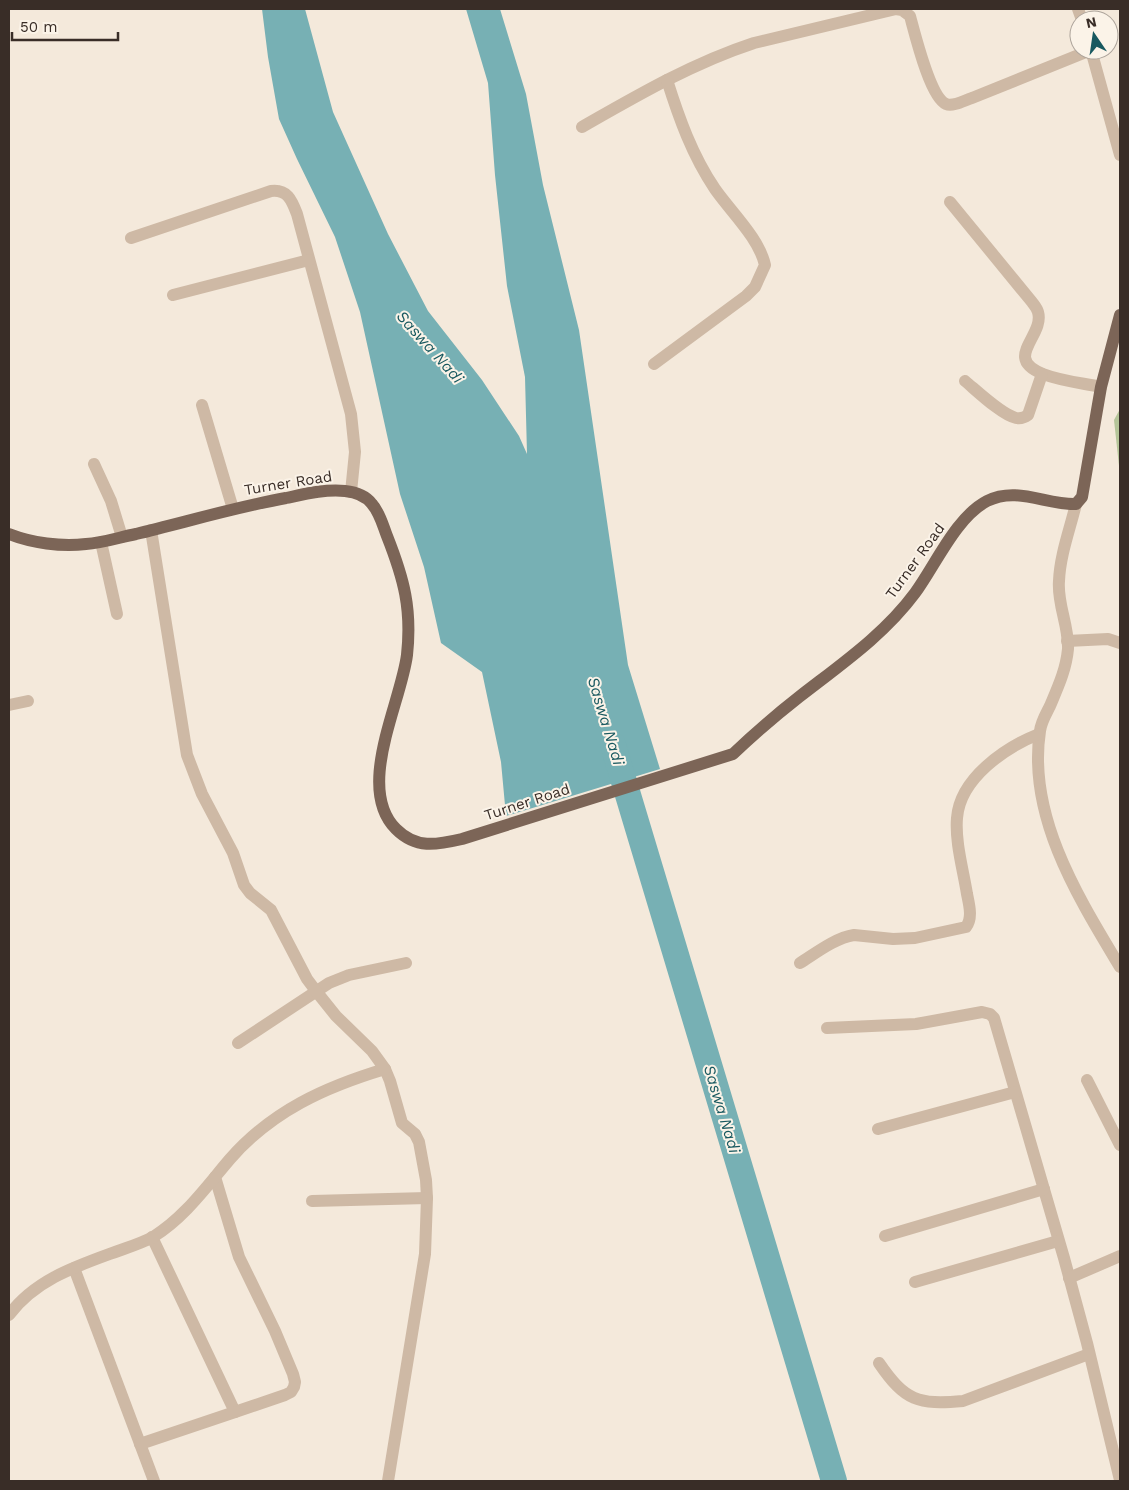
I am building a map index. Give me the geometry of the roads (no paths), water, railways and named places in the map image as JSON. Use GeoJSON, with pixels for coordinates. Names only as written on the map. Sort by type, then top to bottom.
{"type":"FeatureCollection","features":[{"type":"Feature","properties":{"kind":"main road"},"geometry":{"type":"LineString","coordinates":[[1076,504],[1082,497],[1101,387],[1120,315]]}},
{"type":"Feature","properties":{"kind":"main road","name":"Turner Road"},"geometry":{"type":"LineString","coordinates":[[9,534],[54,544],[85,545],[233,509],[312,493],[328,491],[351,492],[362,496],[372,503],[378,513],[400,569],[406,591],[409,622],[407,656],[382,754],[380,797],[384,813],[396,829],[407,839],[415,842],[441,844],[733,754],[767,722],[843,663],[887,624],[914,594],[951,537],[971,512],[987,501],[1013,495],[1030,495],[1063,504],[1076,504]]}},
{"type":"Feature","properties":{"kind":"street"},"geometry":{"type":"LineString","coordinates":[[582,127],[667,80],[733,50],[754,43],[890,10],[902,10],[910,16],[932,88],[939,99],[947,104],[955,104],[972,98],[1091,50],[1120,155]]}},
{"type":"Feature","properties":{"kind":"street"},"geometry":{"type":"LineString","coordinates":[[654,364],[746,296],[755,287],[765,265],[759,248],[715,190],[696,158],[679,118],[667,80]]}},
{"type":"Feature","properties":{"kind":"street"},"geometry":{"type":"LineString","coordinates":[[131,238],[271,191],[278,190],[288,195],[297,214],[351,414],[355,452],[351,492]]}},
{"type":"Feature","properties":{"kind":"street"},"geometry":{"type":"LineString","coordinates":[[950,202],[1038,311],[1039,321],[1025,353],[1027,364],[1042,374],[1101,387]]}},
{"type":"Feature","properties":{"kind":"street"},"geometry":{"type":"LineString","coordinates":[[173,295],[310,260]]}},
{"type":"Feature","properties":{"kind":"street"},"geometry":{"type":"LineString","coordinates":[[965,381],[1017,419],[1028,415],[1042,374]]}},
{"type":"Feature","properties":{"kind":"street"},"geometry":{"type":"LineString","coordinates":[[202,405],[233,509]]}},
{"type":"Feature","properties":{"kind":"street"},"geometry":{"type":"LineString","coordinates":[[94,464],[111,501],[122,537]]}},
{"type":"Feature","properties":{"kind":"street"},"geometry":{"type":"LineString","coordinates":[[1076,504],[1059,582],[1060,605],[1067,641],[1066,666],[1040,727],[1037,766],[1040,794],[1051,832],[1069,874],[1120,967]]}},
{"type":"Feature","properties":{"kind":"street"},"geometry":{"type":"LineString","coordinates":[[151,530],[187,755],[202,794],[233,853],[244,886],[271,910],[307,979],[316,991],[336,1016],[372,1051],[385,1069],[402,1123],[415,1134],[419,1142],[426,1180],[427,1198],[425,1254],[388,1481]]}},
{"type":"Feature","properties":{"kind":"street"},"geometry":{"type":"LineString","coordinates":[[101,542],[117,614]]}},
{"type":"Feature","properties":{"kind":"street"},"geometry":{"type":"LineString","coordinates":[[1067,641],[1108,639],[1120,642]]}},
{"type":"Feature","properties":{"kind":"street"},"geometry":{"type":"LineString","coordinates":[[9,704],[28,701]]}},
{"type":"Feature","properties":{"kind":"street"},"geometry":{"type":"LineString","coordinates":[[800,963],[849,936],[915,938],[966,927],[969,923],[970,909],[956,831],[957,815],[962,799],[969,786],[984,768],[1008,749],[1039,734]]}},
{"type":"Feature","properties":{"kind":"street"},"geometry":{"type":"LineString","coordinates":[[238,1043],[329,983],[348,975],[406,963]]}},
{"type":"Feature","properties":{"kind":"street"},"geometry":{"type":"LineString","coordinates":[[827,1028],[916,1024],[982,1012],[990,1014],[994,1018],[1069,1278],[1120,1480]]}},
{"type":"Feature","properties":{"kind":"street"},"geometry":{"type":"LineString","coordinates":[[9,1313],[28,1294],[50,1278],[152,1237],[189,1208],[230,1159],[264,1126],[287,1111],[323,1090],[385,1069]]}},
{"type":"Feature","properties":{"kind":"street"},"geometry":{"type":"LineString","coordinates":[[1087,1080],[1120,1145]]}},
{"type":"Feature","properties":{"kind":"street"},"geometry":{"type":"LineString","coordinates":[[878,1129],[1015,1092]]}},
{"type":"Feature","properties":{"kind":"street"},"geometry":{"type":"LineString","coordinates":[[140,1444],[285,1395],[291,1392],[295,1382],[275,1331],[239,1257],[215,1177]]}},
{"type":"Feature","properties":{"kind":"street"},"geometry":{"type":"LineString","coordinates":[[885,1236],[1044,1189]]}},
{"type":"Feature","properties":{"kind":"street"},"geometry":{"type":"LineString","coordinates":[[312,1201],[427,1198]]}},
{"type":"Feature","properties":{"kind":"street"},"geometry":{"type":"LineString","coordinates":[[152,1237],[235,1412]]}},
{"type":"Feature","properties":{"kind":"street"},"geometry":{"type":"LineString","coordinates":[[915,1282],[1058,1241]]}},
{"type":"Feature","properties":{"kind":"street"},"geometry":{"type":"LineString","coordinates":[[1069,1278],[1120,1256]]}},
{"type":"Feature","properties":{"kind":"street"},"geometry":{"type":"LineString","coordinates":[[74,1268],[154,1481]]}},
{"type":"Feature","properties":{"kind":"street"},"geometry":{"type":"LineString","coordinates":[[880,1363],[901,1391],[912,1397],[929,1402],[944,1403],[963,1401],[1089,1354]]}},
{"type":"Feature","properties":{"kind":"water"},"geometry":{"type":"Polygon","coordinates":[[[262,9],[305,9],[333,112],[388,234],[428,311],[482,380],[519,436],[527,454],[525,377],[507,286],[495,175],[488,83],[466,9],[500,9],[526,94],[543,185],[579,330],[628,665],[660,769],[506,816],[501,762],[482,672],[441,643],[424,567],[400,494],[360,312],[335,237],[279,119],[262,9]]]}},
{"type":"Feature","properties":{"kind":"waterway","name":"Saswa Nadi"},"geometry":{"type":"LineString","coordinates":[[613,745],[834,1481]]}}]}
